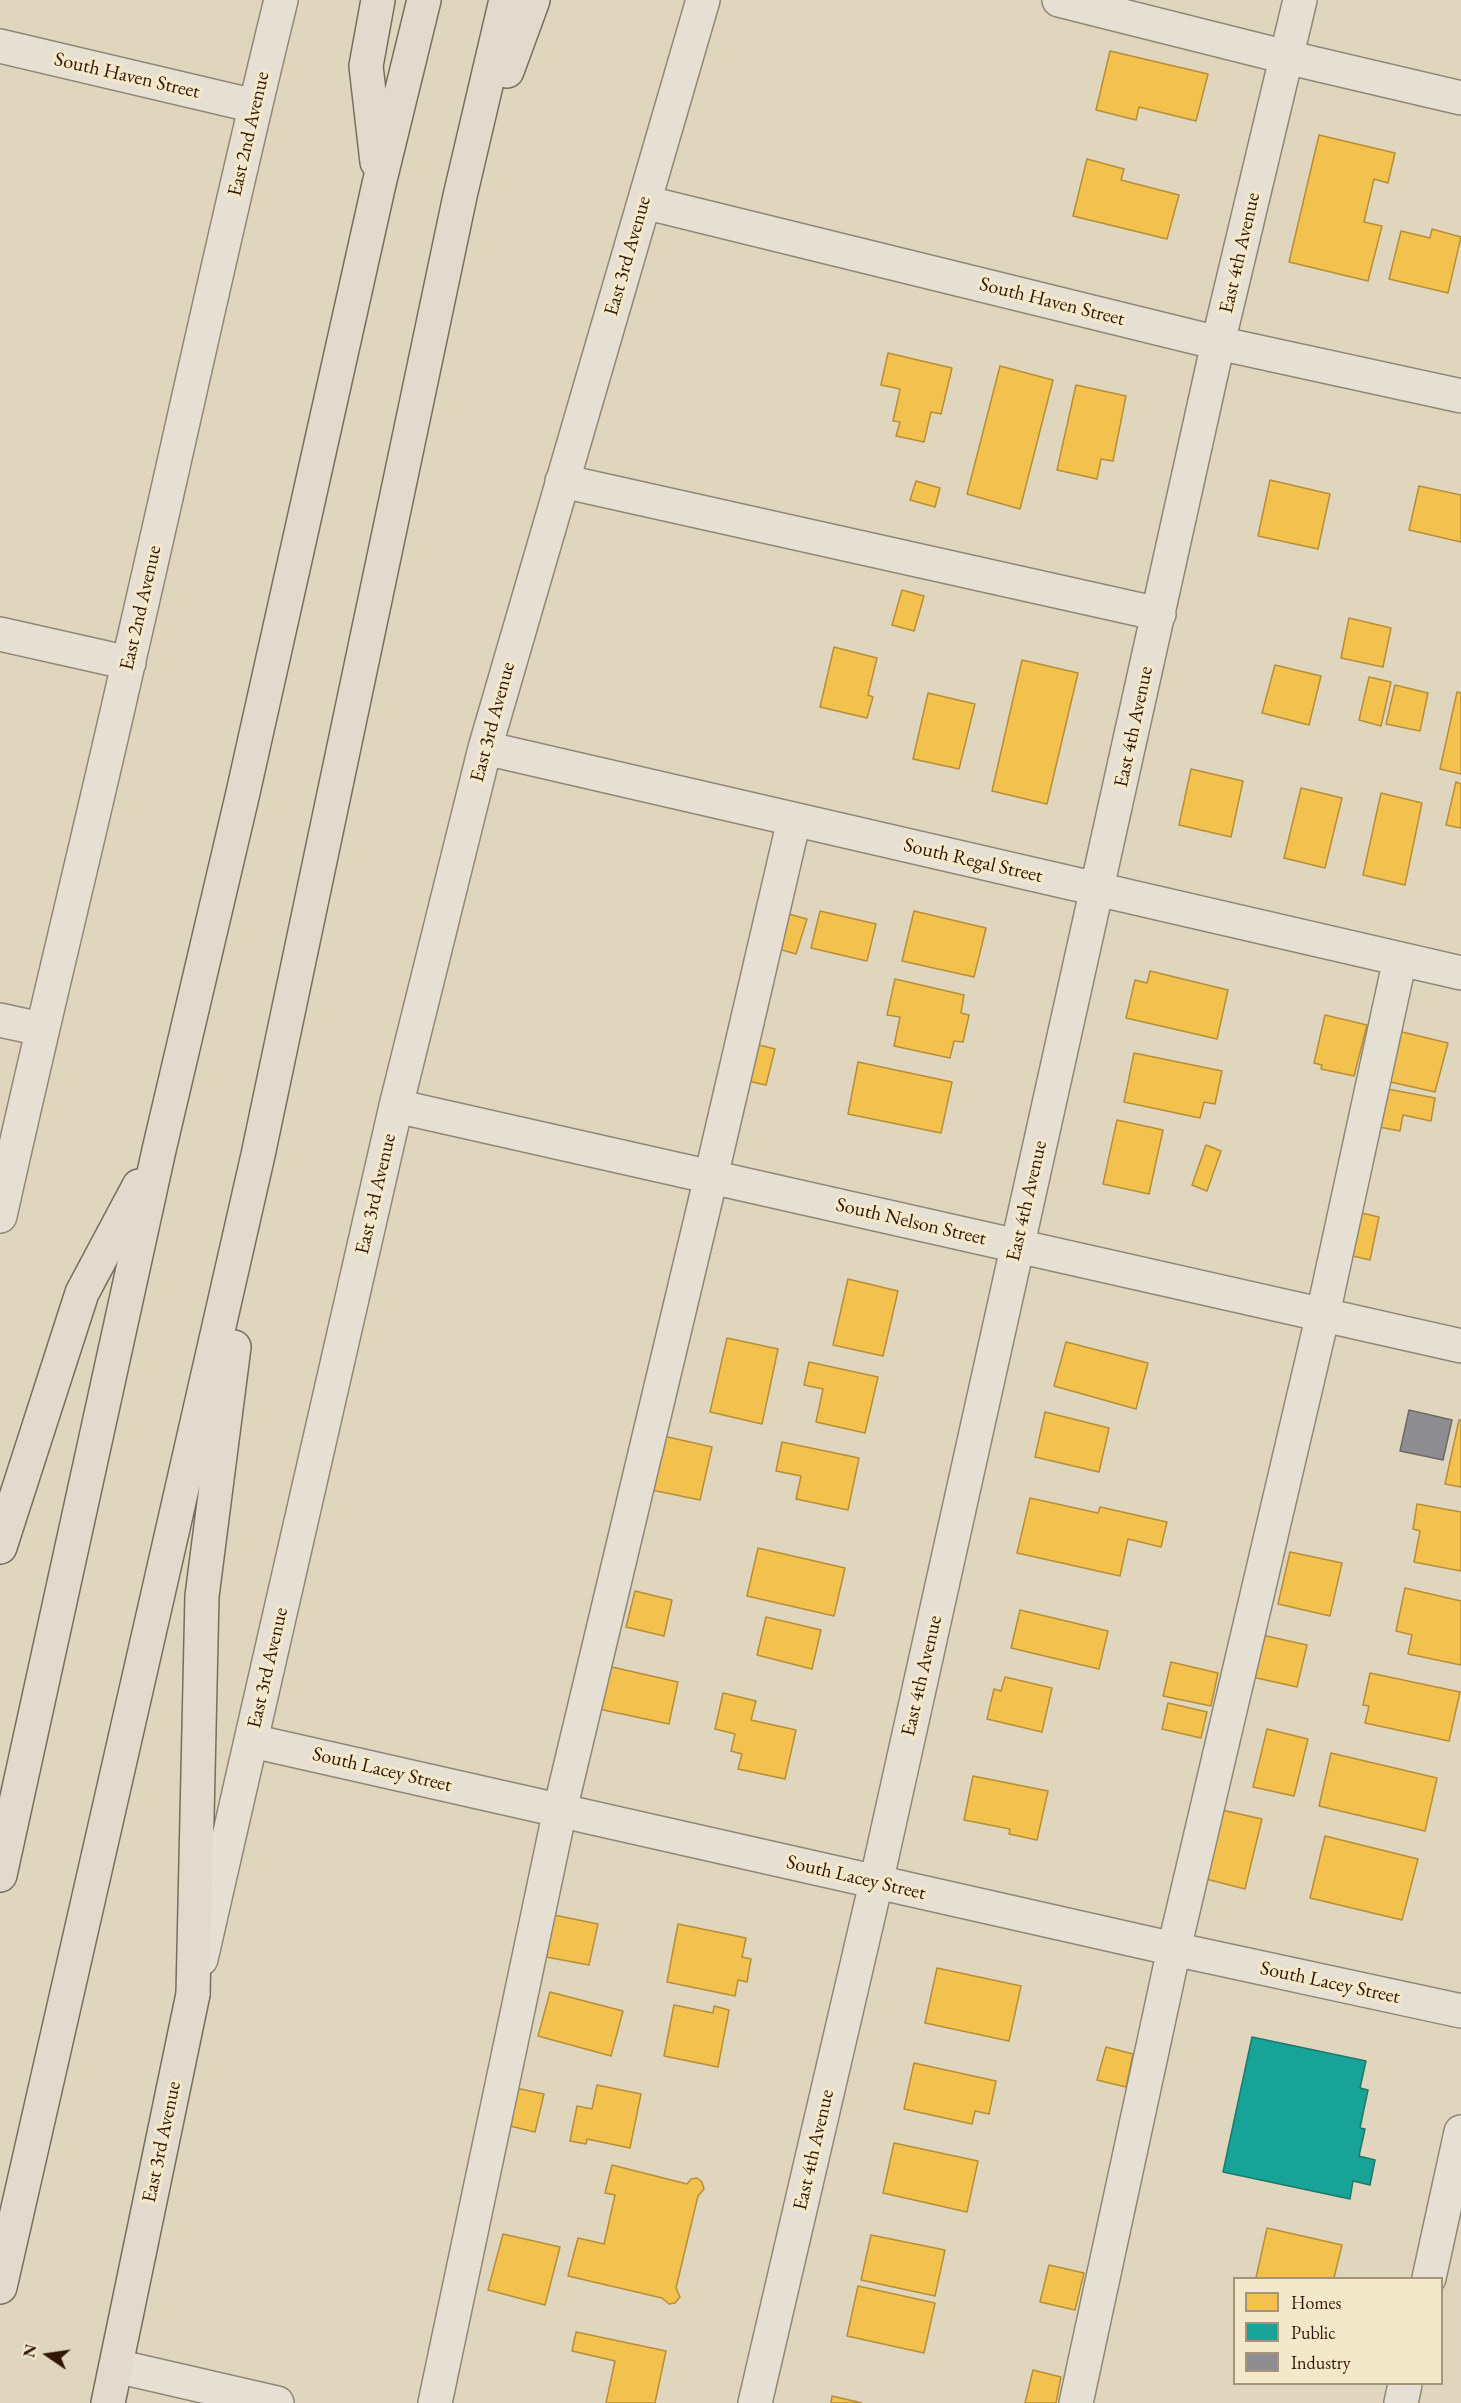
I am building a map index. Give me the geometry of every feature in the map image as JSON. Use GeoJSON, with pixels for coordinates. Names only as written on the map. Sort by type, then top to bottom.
{"type":"FeatureCollection","features":[{"type":"Feature","properties":{"kind":"main road"},"geometry":{"type":"LineString","coordinates":[[378,0],[366,66],[379,184]]}},
{"type":"Feature","properties":{"kind":"main road"},"geometry":{"type":"LineString","coordinates":[[0,1875],[159,1150],[245,786],[379,184],[424,0]]}},
{"type":"Feature","properties":{"kind":"main road"},"geometry":{"type":"LineString","coordinates":[[0,2287],[258,1155],[460,196],[506,0]]}},
{"type":"Feature","properties":{"kind":"main road"},"geometry":{"type":"LineString","coordinates":[[460,196],[533,0]]}},
{"type":"Feature","properties":{"kind":"main road"},"geometry":{"type":"LineString","coordinates":[[0,1547],[82,1293],[159,1150]]}},
{"type":"Feature","properties":{"kind":"main road"},"geometry":{"type":"LineString","coordinates":[[193,1994],[202,1596],[258,1155]]}},
{"type":"Feature","properties":{"kind":"main road","name":"East 3rd Avenue"},"geometry":{"type":"LineString","coordinates":[[108,2403],[193,1994]]}},
{"type":"Feature","properties":{"kind":"street","name":"East 2nd Avenue"},"geometry":{"type":"LineString","coordinates":[[0,1216],[41,1029],[129,663],[281,0]]}},
{"type":"Feature","properties":{"kind":"street","name":"East 3rd Avenue"},"geometry":{"type":"LineString","coordinates":[[193,1994],[396,1106],[485,748],[703,0]]}},
{"type":"Feature","properties":{"kind":"street"},"geometry":{"type":"LineString","coordinates":[[1059,0],[1461,98]]}},
{"type":"Feature","properties":{"kind":"street","name":"East 4th Avenue"},"geometry":{"type":"LineString","coordinates":[[755,2403],[876,1883],[1218,343],[1300,0]]}},
{"type":"Feature","properties":{"kind":"street","name":"South Haven Street"},"geometry":{"type":"LineString","coordinates":[[0,46],[255,106]]}},
{"type":"Feature","properties":{"kind":"street","name":"South Haven Street"},"geometry":{"type":"LineString","coordinates":[[644,202],[1218,343],[1461,396]]}},
{"type":"Feature","properties":{"kind":"street"},"geometry":{"type":"LineString","coordinates":[[562,481],[1159,614]]}},
{"type":"Feature","properties":{"kind":"street"},"geometry":{"type":"LineString","coordinates":[[0,634],[129,663]]}},
{"type":"Feature","properties":{"kind":"street","name":"South Regal Street"},"geometry":{"type":"LineString","coordinates":[[485,748],[1461,973]]}},
{"type":"Feature","properties":{"kind":"street"},"geometry":{"type":"LineString","coordinates":[[435,2403],[560,1810],[794,820]]}},
{"type":"Feature","properties":{"kind":"street"},"geometry":{"type":"LineString","coordinates":[[1076,2403],[1174,1949],[1323,1314],[1400,959]]}},
{"type":"Feature","properties":{"kind":"street"},"geometry":{"type":"LineString","coordinates":[[0,1020],[41,1029]]}},
{"type":"Feature","properties":{"kind":"street","name":"South Nelson Street"},"geometry":{"type":"LineString","coordinates":[[396,1106],[1461,1346]]}},
{"type":"Feature","properties":{"kind":"street","name":"South Lacey Street"},"geometry":{"type":"LineString","coordinates":[[252,1741],[876,1883],[1461,2012]]}},
{"type":"Feature","properties":{"kind":"street"},"geometry":{"type":"LineString","coordinates":[[1429,2277],[1461,2132]]}},
{"type":"Feature","properties":{"kind":"street"},"geometry":{"type":"LineString","coordinates":[[116,2366],[277,2403]]}},
{"type":"Feature","properties":{"kind":"street"},"geometry":{"type":"LineString","coordinates":[[1401,2403],[1405,2385]]}},
{"type":"Feature","properties":{"kind":"building: Homes"},"geometry":{"type":"Polygon","coordinates":[[[1110,51],[1208,74],[1196,121],[1139,107],[1136,120],[1096,110],[1110,51]]]}},
{"type":"Feature","properties":{"kind":"building: Homes"},"geometry":{"type":"Polygon","coordinates":[[[1319,135],[1395,153],[1388,183],[1374,179],[1364,222],[1382,226],[1368,281],[1289,262],[1319,135]]]}},
{"type":"Feature","properties":{"kind":"building: Homes"},"geometry":{"type":"Polygon","coordinates":[[[1087,159],[1124,169],[1121,180],[1179,195],[1167,239],[1073,216],[1087,159]]]}},
{"type":"Feature","properties":{"kind":"building: Homes"},"geometry":{"type":"Polygon","coordinates":[[[1432,229],[1461,237],[1448,293],[1389,279],[1401,231],[1430,238],[1432,229]]]}},
{"type":"Feature","properties":{"kind":"building: Homes"},"geometry":{"type":"Polygon","coordinates":[[[888,353],[952,368],[941,414],[931,412],[924,442],[896,436],[900,422],[893,421],[900,389],[881,385],[888,353]]]}},
{"type":"Feature","properties":{"kind":"building: Homes"},"geometry":{"type":"Polygon","coordinates":[[[1000,366],[1053,380],[1020,509],[967,494],[1000,366]]]}},
{"type":"Feature","properties":{"kind":"building: Homes"},"geometry":{"type":"Polygon","coordinates":[[[1076,385],[1126,396],[1113,461],[1101,459],[1097,479],[1057,470],[1076,385]]]}},
{"type":"Feature","properties":{"kind":"building: Homes"},"geometry":{"type":"Polygon","coordinates":[[[1270,480],[1330,494],[1318,549],[1258,536],[1270,480]]]}},
{"type":"Feature","properties":{"kind":"building: Homes"},"geometry":{"type":"Polygon","coordinates":[[[916,481],[940,488],[935,507],[910,500],[916,481]]]}},
{"type":"Feature","properties":{"kind":"building: Homes"},"geometry":{"type":"Polygon","coordinates":[[[1419,486],[1461,495],[1461,542],[1409,530],[1419,486]]]}},
{"type":"Feature","properties":{"kind":"building: Homes"},"geometry":{"type":"Polygon","coordinates":[[[902,590],[924,596],[914,631],[892,625],[902,590]]]}},
{"type":"Feature","properties":{"kind":"building: Homes"},"geometry":{"type":"Polygon","coordinates":[[[1349,618],[1391,628],[1383,667],[1341,658],[1349,618]]]}},
{"type":"Feature","properties":{"kind":"building: Homes"},"geometry":{"type":"Polygon","coordinates":[[[834,647],[877,658],[868,695],[873,697],[867,718],[820,707],[834,647]]]}},
{"type":"Feature","properties":{"kind":"building: Homes"},"geometry":{"type":"Polygon","coordinates":[[[1022,660],[1078,673],[1047,804],[992,791],[1022,660]]]}},
{"type":"Feature","properties":{"kind":"building: Homes"},"geometry":{"type":"Polygon","coordinates":[[[1275,665],[1321,676],[1309,725],[1262,713],[1275,665]]]}},
{"type":"Feature","properties":{"kind":"building: Homes"},"geometry":{"type":"Polygon","coordinates":[[[1369,677],[1391,682],[1381,726],[1359,720],[1369,677]]]}},
{"type":"Feature","properties":{"kind":"building: Homes"},"geometry":{"type":"Polygon","coordinates":[[[1395,685],[1428,693],[1420,731],[1386,724],[1395,685]]]}},
{"type":"Feature","properties":{"kind":"building: Homes"},"geometry":{"type":"Polygon","coordinates":[[[1457,692],[1461,693],[1461,774],[1440,769],[1457,692]]]}},
{"type":"Feature","properties":{"kind":"building: Homes"},"geometry":{"type":"Polygon","coordinates":[[[928,693],[975,704],[959,769],[913,759],[928,693]]]}},
{"type":"Feature","properties":{"kind":"building: Homes"},"geometry":{"type":"Polygon","coordinates":[[[1191,769],[1243,781],[1231,837],[1179,825],[1191,769]]]}},
{"type":"Feature","properties":{"kind":"building: Homes"},"geometry":{"type":"Polygon","coordinates":[[[1456,782],[1461,784],[1461,828],[1446,825],[1456,782]]]}},
{"type":"Feature","properties":{"kind":"building: Homes"},"geometry":{"type":"Polygon","coordinates":[[[1301,788],[1342,798],[1325,868],[1284,858],[1301,788]]]}},
{"type":"Feature","properties":{"kind":"building: Homes"},"geometry":{"type":"Polygon","coordinates":[[[1381,793],[1422,803],[1405,885],[1363,875],[1381,793]]]}},
{"type":"Feature","properties":{"kind":"building: Homes"},"geometry":{"type":"Polygon","coordinates":[[[820,911],[876,924],[867,961],[811,948],[820,911]]]}},
{"type":"Feature","properties":{"kind":"building: Homes"},"geometry":{"type":"Polygon","coordinates":[[[914,911],[986,928],[974,977],[902,961],[914,911]]]}},
{"type":"Feature","properties":{"kind":"building: Homes"},"geometry":{"type":"Polygon","coordinates":[[[781,912],[807,919],[796,954],[772,947],[781,912]]]}},
{"type":"Feature","properties":{"kind":"building: Homes"},"geometry":{"type":"Polygon","coordinates":[[[1150,971],[1228,990],[1217,1039],[1126,1018],[1135,980],[1147,983],[1150,971]]]}},
{"type":"Feature","properties":{"kind":"building: Homes"},"geometry":{"type":"Polygon","coordinates":[[[895,979],[964,995],[961,1013],[969,1015],[963,1042],[954,1041],[950,1058],[894,1046],[900,1017],[887,1015],[895,979]]]}},
{"type":"Feature","properties":{"kind":"building: Homes"},"geometry":{"type":"Polygon","coordinates":[[[1325,1015],[1367,1025],[1354,1076],[1321,1069],[1322,1065],[1314,1063],[1325,1015]]]}},
{"type":"Feature","properties":{"kind":"building: Homes"},"geometry":{"type":"Polygon","coordinates":[[[1398,1031],[1448,1043],[1435,1092],[1386,1081],[1398,1031]]]}},
{"type":"Feature","properties":{"kind":"building: Homes"},"geometry":{"type":"Polygon","coordinates":[[[747,1042],[775,1049],[766,1085],[738,1079],[747,1042]]]}},
{"type":"Feature","properties":{"kind":"building: Homes"},"geometry":{"type":"Polygon","coordinates":[[[1134,1053],[1222,1071],[1215,1104],[1204,1102],[1200,1118],[1124,1102],[1134,1053]]]}},
{"type":"Feature","properties":{"kind":"building: Homes"},"geometry":{"type":"Polygon","coordinates":[[[858,1062],[952,1082],[941,1133],[848,1114],[858,1062]]]}},
{"type":"Feature","properties":{"kind":"building: Homes"},"geometry":{"type":"Polygon","coordinates":[[[1382,1088],[1435,1098],[1431,1121],[1403,1115],[1400,1131],[1374,1126],[1382,1088]]]}},
{"type":"Feature","properties":{"kind":"building: Homes"},"geometry":{"type":"Polygon","coordinates":[[[1117,1120],[1163,1130],[1149,1194],[1103,1184],[1117,1120]]]}},
{"type":"Feature","properties":{"kind":"building: Homes"},"geometry":{"type":"Polygon","coordinates":[[[1206,1145],[1221,1151],[1207,1191],[1192,1185],[1206,1145]]]}},
{"type":"Feature","properties":{"kind":"building: Homes"},"geometry":{"type":"Polygon","coordinates":[[[1353,1211],[1379,1217],[1370,1260],[1344,1254],[1353,1211]]]}},
{"type":"Feature","properties":{"kind":"building: Homes"},"geometry":{"type":"Polygon","coordinates":[[[848,1279],[898,1291],[883,1356],[833,1345],[848,1279]]]}},
{"type":"Feature","properties":{"kind":"building: Homes"},"geometry":{"type":"Polygon","coordinates":[[[727,1338],[778,1349],[762,1424],[710,1412],[727,1338]]]}},
{"type":"Feature","properties":{"kind":"building: Homes"},"geometry":{"type":"Polygon","coordinates":[[[1066,1342],[1148,1363],[1136,1409],[1054,1386],[1066,1342]]]}},
{"type":"Feature","properties":{"kind":"building: Homes"},"geometry":{"type":"Polygon","coordinates":[[[809,1362],[878,1377],[865,1433],[816,1422],[823,1389],[804,1385],[809,1362]]]}},
{"type":"Feature","properties":{"kind":"building: Homes"},"geometry":{"type":"Polygon","coordinates":[[[1045,1412],[1109,1428],[1099,1472],[1035,1457],[1045,1412]]]}},
{"type":"Feature","properties":{"kind":"building: Homes"},"geometry":{"type":"Polygon","coordinates":[[[1459,1420],[1461,1420],[1461,1487],[1445,1484],[1459,1420]]]}},
{"type":"Feature","properties":{"kind":"building: Homes"},"geometry":{"type":"Polygon","coordinates":[[[659,1435],[712,1447],[700,1500],[647,1489],[659,1435]]]}},
{"type":"Feature","properties":{"kind":"building: Homes"},"geometry":{"type":"Polygon","coordinates":[[[782,1442],[859,1458],[848,1510],[796,1499],[801,1476],[776,1471],[782,1442]]]}},
{"type":"Feature","properties":{"kind":"building: Homes"},"geometry":{"type":"Polygon","coordinates":[[[1030,1498],[1098,1513],[1100,1507],[1167,1522],[1161,1547],[1128,1539],[1120,1576],[1017,1553],[1030,1498]]]}},
{"type":"Feature","properties":{"kind":"building: Homes"},"geometry":{"type":"Polygon","coordinates":[[[1417,1504],[1461,1512],[1461,1571],[1414,1562],[1420,1531],[1413,1529],[1417,1504]]]}},
{"type":"Feature","properties":{"kind":"building: Homes"},"geometry":{"type":"Polygon","coordinates":[[[758,1548],[845,1568],[834,1616],[747,1596],[758,1548]]]}},
{"type":"Feature","properties":{"kind":"building: Homes"},"geometry":{"type":"Polygon","coordinates":[[[1290,1552],[1342,1563],[1330,1616],[1278,1604],[1290,1552]]]}},
{"type":"Feature","properties":{"kind":"building: Homes"},"geometry":{"type":"Polygon","coordinates":[[[1405,1588],[1461,1601],[1461,1665],[1408,1654],[1412,1635],[1396,1631],[1405,1588]]]}},
{"type":"Feature","properties":{"kind":"building: Homes"},"geometry":{"type":"Polygon","coordinates":[[[635,1591],[672,1600],[664,1636],[626,1627],[635,1591]]]}},
{"type":"Feature","properties":{"kind":"building: Homes"},"geometry":{"type":"Polygon","coordinates":[[[1020,1610],[1108,1631],[1099,1669],[1011,1648],[1020,1610]]]}},
{"type":"Feature","properties":{"kind":"building: Homes"},"geometry":{"type":"Polygon","coordinates":[[[766,1617],[821,1630],[812,1669],[757,1655],[766,1617]]]}},
{"type":"Feature","properties":{"kind":"building: Homes"},"geometry":{"type":"Polygon","coordinates":[[[1262,1635],[1307,1645],[1297,1687],[1252,1677],[1262,1635]]]}},
{"type":"Feature","properties":{"kind":"building: Homes"},"geometry":{"type":"Polygon","coordinates":[[[1171,1662],[1218,1673],[1211,1706],[1163,1696],[1171,1662]]]}},
{"type":"Feature","properties":{"kind":"building: Homes"},"geometry":{"type":"Polygon","coordinates":[[[603,1665],[678,1682],[669,1724],[594,1708],[603,1665]]]}},
{"type":"Feature","properties":{"kind":"building: Homes"},"geometry":{"type":"Polygon","coordinates":[[[1370,1673],[1460,1692],[1449,1741],[1365,1723],[1369,1706],[1363,1705],[1370,1673]]]}},
{"type":"Feature","properties":{"kind":"building: Homes"},"geometry":{"type":"Polygon","coordinates":[[[1005,1677],[1052,1688],[1042,1732],[987,1719],[994,1689],[1001,1691],[1005,1677]]]}},
{"type":"Feature","properties":{"kind":"building: Homes"},"geometry":{"type":"Polygon","coordinates":[[[723,1693],[756,1701],[751,1720],[796,1730],[785,1779],[738,1769],[742,1754],[731,1751],[735,1734],[715,1729],[723,1693]]]}},
{"type":"Feature","properties":{"kind":"building: Homes"},"geometry":{"type":"Polygon","coordinates":[[[1168,1703],[1207,1712],[1201,1738],[1162,1729],[1168,1703]]]}},
{"type":"Feature","properties":{"kind":"building: Homes"},"geometry":{"type":"Polygon","coordinates":[[[1267,1729],[1308,1739],[1294,1796],[1253,1787],[1267,1729]]]}},
{"type":"Feature","properties":{"kind":"building: Homes"},"geometry":{"type":"Polygon","coordinates":[[[1331,1753],[1437,1778],[1425,1831],[1319,1806],[1331,1753]]]}},
{"type":"Feature","properties":{"kind":"building: Homes"},"geometry":{"type":"Polygon","coordinates":[[[973,1776],[1048,1791],[1037,1840],[1009,1834],[1010,1829],[964,1820],[973,1776]]]}},
{"type":"Feature","properties":{"kind":"building: Homes"},"geometry":{"type":"Polygon","coordinates":[[[1222,1810],[1262,1819],[1245,1889],[1206,1879],[1222,1810]]]}},
{"type":"Feature","properties":{"kind":"building: Homes"},"geometry":{"type":"Polygon","coordinates":[[[1325,1836],[1418,1859],[1402,1920],[1310,1898],[1325,1836]]]}},
{"type":"Feature","properties":{"kind":"building: Homes"},"geometry":{"type":"Polygon","coordinates":[[[554,1915],[598,1924],[589,1965],[546,1957],[554,1915]]]}},
{"type":"Feature","properties":{"kind":"building: Homes"},"geometry":{"type":"Polygon","coordinates":[[[678,1924],[746,1938],[742,1957],[751,1959],[747,1982],[738,1980],[735,1996],[667,1982],[678,1924]]]}},
{"type":"Feature","properties":{"kind":"building: Homes"},"geometry":{"type":"Polygon","coordinates":[[[937,1968],[1021,1986],[1009,2041],[925,2023],[937,1968]]]}},
{"type":"Feature","properties":{"kind":"building: Homes"},"geometry":{"type":"Polygon","coordinates":[[[550,1992],[623,2011],[611,2056],[538,2036],[550,1992]]]}},
{"type":"Feature","properties":{"kind":"building: Homes"},"geometry":{"type":"Polygon","coordinates":[[[674,2005],[713,2013],[714,2006],[729,2010],[718,2067],[664,2056],[674,2005]]]}},
{"type":"Feature","properties":{"kind":"building: Homes"},"geometry":{"type":"Polygon","coordinates":[[[1106,2047],[1133,2054],[1126,2087],[1097,2080],[1106,2047]]]}},
{"type":"Feature","properties":{"kind":"building: Homes"},"geometry":{"type":"Polygon","coordinates":[[[914,2063],[996,2081],[989,2114],[975,2111],[972,2124],[904,2109],[914,2063]]]}},
{"type":"Feature","properties":{"kind":"building: Homes"},"geometry":{"type":"Polygon","coordinates":[[[597,2085],[641,2094],[630,2148],[587,2139],[586,2144],[570,2141],[577,2106],[592,2109],[597,2085]]]}},
{"type":"Feature","properties":{"kind":"building: Homes"},"geometry":{"type":"Polygon","coordinates":[[[511,2087],[544,2094],[535,2132],[502,2124],[511,2087]]]}},
{"type":"Feature","properties":{"kind":"building: Homes"},"geometry":{"type":"Polygon","coordinates":[[[894,2143],[978,2161],[967,2212],[883,2193],[894,2143]]]}},
{"type":"Feature","properties":{"kind":"building: Homes"},"geometry":{"type":"Polygon","coordinates":[[[612,2165],[687,2184],[691,2179],[697,2178],[702,2182],[704,2189],[698,2196],[676,2288],[680,2297],[675,2303],[669,2304],[662,2298],[568,2276],[578,2238],[604,2244],[615,2195],[605,2193],[612,2165]]]}},
{"type":"Feature","properties":{"kind":"building: Homes"},"geometry":{"type":"Polygon","coordinates":[[[1267,2228],[1342,2245],[1334,2277],[1256,2277],[1267,2228]]]}},
{"type":"Feature","properties":{"kind":"building: Homes"},"geometry":{"type":"Polygon","coordinates":[[[503,2234],[560,2247],[545,2305],[488,2290],[503,2234]]]}},
{"type":"Feature","properties":{"kind":"building: Homes"},"geometry":{"type":"Polygon","coordinates":[[[871,2235],[945,2250],[935,2296],[861,2280],[871,2235]]]}},
{"type":"Feature","properties":{"kind":"building: Homes"},"geometry":{"type":"Polygon","coordinates":[[[1049,2265],[1084,2273],[1075,2310],[1040,2302],[1049,2265]]]}},
{"type":"Feature","properties":{"kind":"building: Homes"},"geometry":{"type":"Polygon","coordinates":[[[858,2286],[935,2303],[924,2353],[847,2336],[858,2286]]]}},
{"type":"Feature","properties":{"kind":"building: Homes"},"geometry":{"type":"Polygon","coordinates":[[[576,2332],[666,2351],[655,2403],[606,2403],[615,2361],[572,2351],[576,2332]]]}},
{"type":"Feature","properties":{"kind":"building: Homes"},"geometry":{"type":"Polygon","coordinates":[[[1033,2370],[1061,2377],[1056,2403],[1025,2403],[1033,2370]]]}},
{"type":"Feature","properties":{"kind":"building: Homes"},"geometry":{"type":"Polygon","coordinates":[[[832,2396],[862,2403],[831,2403],[832,2396]]]}},
{"type":"Feature","properties":{"kind":"building: Public"},"geometry":{"type":"Polygon","coordinates":[[[1252,2037],[1366,2061],[1360,2088],[1368,2090],[1360,2128],[1365,2129],[1359,2156],[1375,2160],[1370,2185],[1353,2181],[1350,2199],[1223,2172],[1252,2037]]]}},
{"type":"Feature","properties":{"kind":"building: Industry"},"geometry":{"type":"Polygon","coordinates":[[[1409,1410],[1452,1420],[1443,1460],[1400,1451],[1409,1410]]]}}]}
